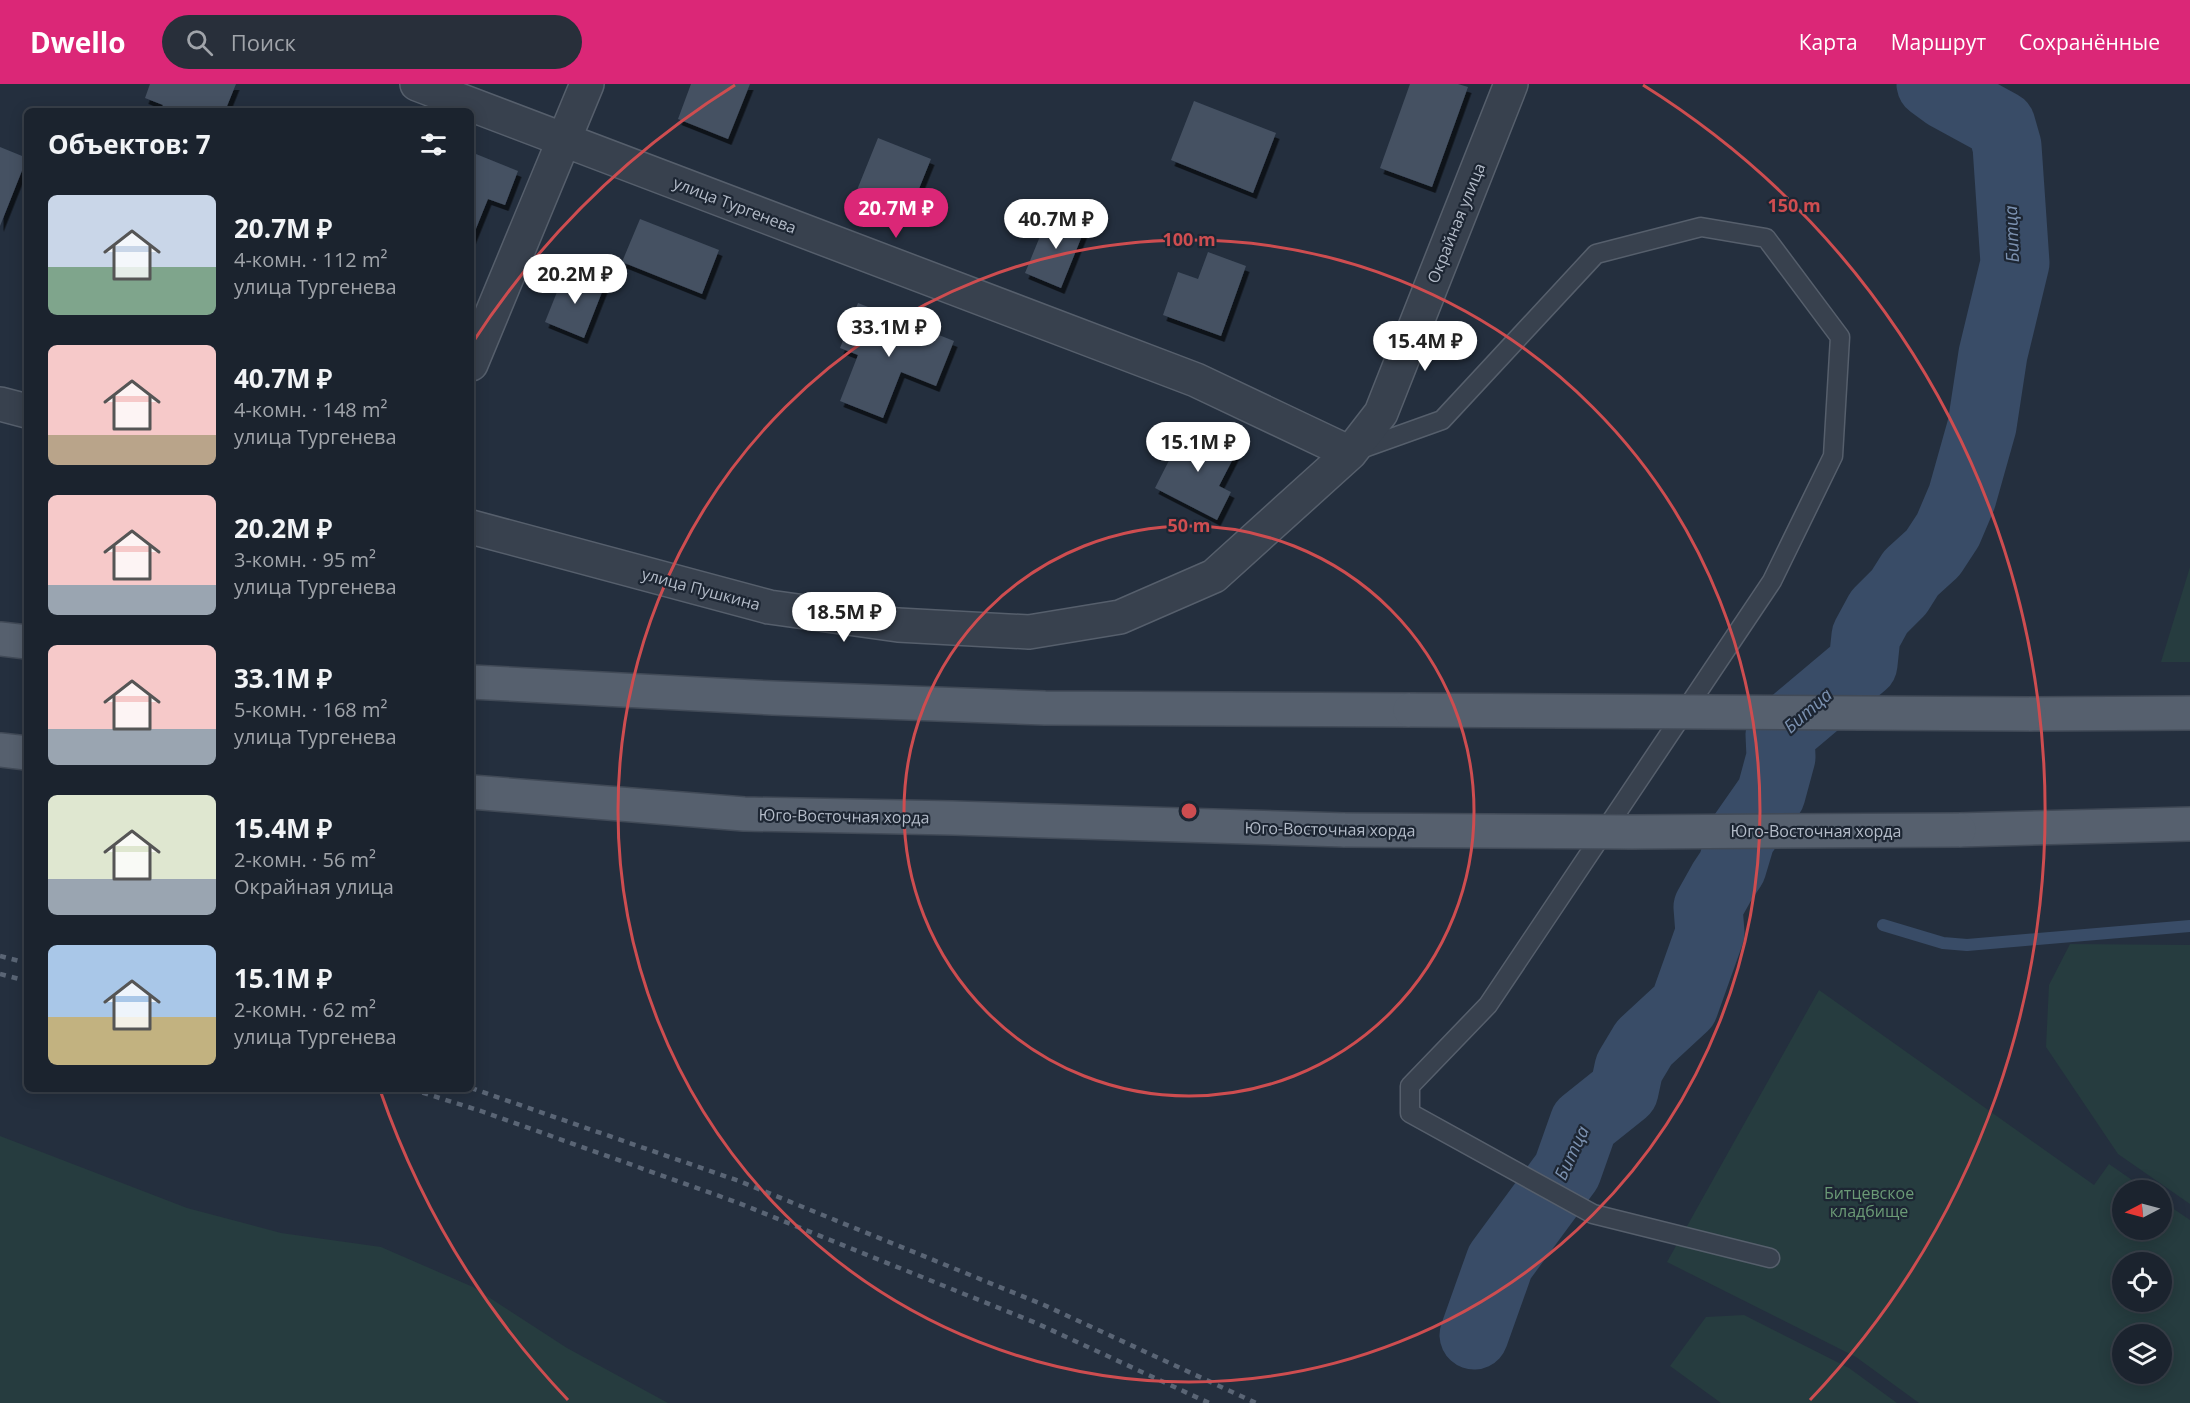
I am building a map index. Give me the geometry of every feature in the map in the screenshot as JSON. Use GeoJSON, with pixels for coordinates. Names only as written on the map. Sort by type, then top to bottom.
{"type":"FeatureCollection","features":[{"type":"Feature","properties":{"kind":"main road"},"geometry":{"type":"LineString","coordinates":[[0,639],[24,642]]}},
{"type":"Feature","properties":{"kind":"main road"},"geometry":{"type":"LineString","coordinates":[[474,682],[761,697],[1045,708],[2190,713]]}},
{"type":"Feature","properties":{"kind":"main road"},"geometry":{"type":"LineString","coordinates":[[0,750],[24,753]]}},
{"type":"Feature","properties":{"kind":"main road","name":"Юго-Восточная хорда"},"geometry":{"type":"LineString","coordinates":[[474,792],[744,814],[1345,830],[1632,832],[1959,830],[2190,824]]}},
{"type":"Feature","properties":{"kind":"street","name":"улица Тургенева"},"geometry":{"type":"LineString","coordinates":[[417,84],[1196,381],[1350,453]]}},
{"type":"Feature","properties":{"kind":"street"},"geometry":{"type":"LineString","coordinates":[[474,357],[587,84]]}},
{"type":"Feature","properties":{"kind":"street","name":"Окрайная улица"},"geometry":{"type":"LineString","coordinates":[[1214,576],[1350,453],[1381,413],[1511,84]]}},
{"type":"Feature","properties":{"kind":"street"},"geometry":{"type":"LineString","coordinates":[[0,404],[24,410]]}},
{"type":"Feature","properties":{"kind":"street","name":"улица Пушкина"},"geometry":{"type":"LineString","coordinates":[[474,528],[769,608],[898,625],[1029,632],[1120,617],[1214,576]]}},
{"type":"Feature","properties":{"kind":"lane"},"geometry":{"type":"LineString","coordinates":[[1350,453],[1442,420],[1596,254],[1701,228],[1767,238],[1840,338],[1833,456],[1772,581],[1488,1005],[1410,1086],[1410,1113],[1593,1214],[1770,1258]]}},
{"type":"Feature","properties":{"kind":"green space"},"geometry":{"type":"Polygon","coordinates":[[[2190,567],[2190,662],[2161,662],[2190,567]]]}},
{"type":"Feature","properties":{"kind":"green space"},"geometry":{"type":"Polygon","coordinates":[[[2070,944],[2190,945],[2190,1204],[2172,1192],[2172,1180],[2155,1180],[2118,1154],[2046,1047],[2049,985],[2070,944]]]}},
{"type":"Feature","properties":{"kind":"green space","name":"Битцевское кладбище"},"geometry":{"type":"Polygon","coordinates":[[[1819,990],[2094,1185],[2109,1164],[2132,1180],[2112,1180],[2112,1240],[2172,1240],[2172,1208],[2190,1220],[2190,1403],[1919,1403],[1856,1357],[1667,1262],[1819,990]]]}},
{"type":"Feature","properties":{"kind":"green space"},"geometry":{"type":"Polygon","coordinates":[[[0,1136],[187,1208],[281,1233],[381,1247],[473,1287],[567,1348],[668,1403],[0,1403],[0,1136]]]}},
{"type":"Feature","properties":{"kind":"green space"},"geometry":{"type":"Polygon","coordinates":[[[1744,1315],[1849,1368],[1897,1403],[1721,1403],[1670,1366],[1706,1317],[1744,1315]]]}},
{"type":"Feature","properties":{"kind":"building"},"geometry":{"type":"Polygon","coordinates":[[[150,84],[236,84],[226,108],[162,108],[163,105],[145,98],[150,84]]]}},
{"type":"Feature","properties":{"kind":"building"},"geometry":{"type":"Polygon","coordinates":[[[691,84],[750,84],[728,139],[678,119],[691,84]]]}},
{"type":"Feature","properties":{"kind":"building"},"geometry":{"type":"Polygon","coordinates":[[[1410,84],[1458,84],[1468,87],[1432,187],[1380,168],[1410,84]]]}},
{"type":"Feature","properties":{"kind":"building"},"geometry":{"type":"Polygon","coordinates":[[[1194,101],[1276,133],[1253,193],[1171,160],[1194,101]]]}},
{"type":"Feature","properties":{"kind":"building"},"geometry":{"type":"Polygon","coordinates":[[[878,138],[931,159],[910,211],[857,190],[878,138]]]}},
{"type":"Feature","properties":{"kind":"building"},"geometry":{"type":"Polygon","coordinates":[[[0,147],[24,157],[24,166],[0,226],[0,147]]]}},
{"type":"Feature","properties":{"kind":"building"},"geometry":{"type":"Polygon","coordinates":[[[474,153],[518,171],[505,205],[488,199],[474,234],[474,153]]]}},
{"type":"Feature","properties":{"kind":"building"},"geometry":{"type":"Polygon","coordinates":[[[1050,212],[1086,226],[1061,288],[1025,273],[1050,212]]]}},
{"type":"Feature","properties":{"kind":"building"},"geometry":{"type":"Polygon","coordinates":[[[640,219],[719,250],[702,294],[622,262],[640,219]]]}},
{"type":"Feature","properties":{"kind":"building"},"geometry":{"type":"Polygon","coordinates":[[[1208,252],[1246,266],[1221,336],[1163,315],[1178,272],[1198,279],[1208,252]]]}},
{"type":"Feature","properties":{"kind":"building"},"geometry":{"type":"Polygon","coordinates":[[[565,272],[604,287],[584,338],[545,322],[565,272]]]}},
{"type":"Feature","properties":{"kind":"building"},"geometry":{"type":"Polygon","coordinates":[[[858,303],[954,341],[936,386],[901,372],[883,418],[840,401],[858,355],[840,348],[858,303]]]}},
{"type":"Feature","properties":{"kind":"building"},"geometry":{"type":"Polygon","coordinates":[[[1187,425],[1237,451],[1219,486],[1231,492],[1217,520],[1155,488],[1187,425]]]}},
{"type":"Feature","properties":{"kind":"waterway","name":"Битца"},"geometry":{"type":"LineString","coordinates":[[1474,1335],[1500,1262],[1567,1171],[1584,1123],[1624,1091],[1629,1068],[1644,1043],[1684,1006],[1710,933],[1708,907],[1732,867],[1741,837],[1771,794],[1781,757],[1780,734],[1863,664],[1866,636],[1879,612],[1899,592],[1911,573],[1933,553],[1948,530],[1962,497],[1982,426],[1993,354],[2015,263],[2007,146],[2001,125],[1946,95],[1931,84]]}},
{"type":"Feature","properties":{"kind":"waterway"},"geometry":{"type":"LineString","coordinates":[[1883,925],[1943,943],[1967,945],[2190,926]]}},
{"type":"Feature","properties":{"kind":"railway"},"geometry":{"type":"LineString","coordinates":[[0,956],[24,962]]}},
{"type":"Feature","properties":{"kind":"railway"},"geometry":{"type":"LineString","coordinates":[[0,974],[24,980]]}},
{"type":"Feature","properties":{"kind":"railway"},"geometry":{"type":"LineString","coordinates":[[474,1089],[739,1181],[1044,1305],[1256,1403]]}},
{"type":"Feature","properties":{"kind":"railway"},"geometry":{"type":"LineString","coordinates":[[421,1092],[481,1111],[736,1202],[1036,1323],[1209,1403]]}}]}
